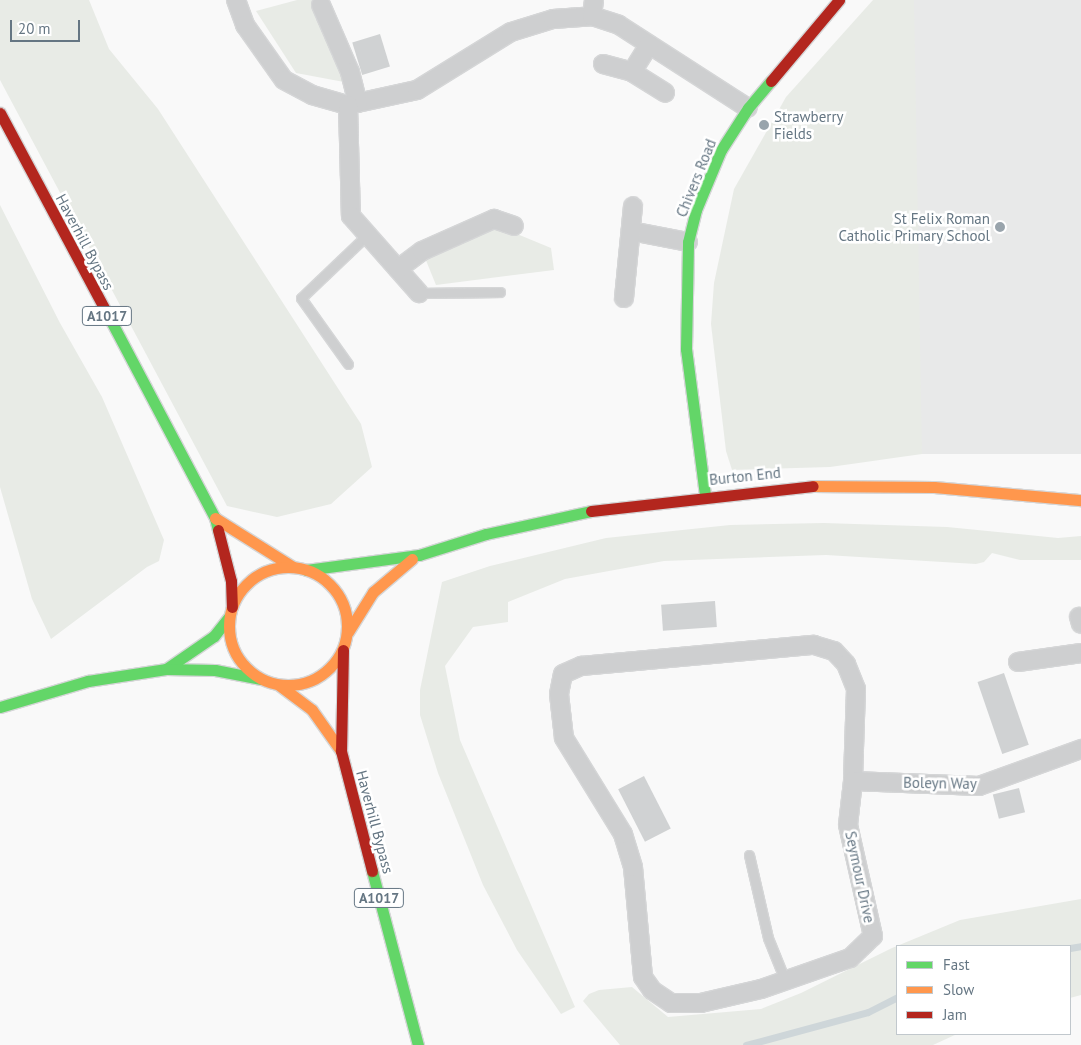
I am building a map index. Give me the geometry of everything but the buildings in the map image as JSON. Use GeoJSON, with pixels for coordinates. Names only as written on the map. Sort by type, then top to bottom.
{"type":"FeatureCollection","features":[{"type":"Feature","properties":{"kind":"street"},"geometry":{"type":"LineString","coordinates":[[236,0],[246,25],[284,80],[312,95],[353,104],[417,90],[511,32],[593,8],[748,108]]}},
{"type":"Feature","properties":{"kind":"street","name":"Chivers Road"},"geometry":{"type":"LineString","coordinates":[[705,495],[686,349],[688,242],[696,210],[721,150],[748,108],[824,21],[839,0]]}},
{"type":"Feature","properties":{"kind":"street"},"geometry":{"type":"LineString","coordinates":[[321,5],[350,72],[353,104],[351,216],[419,293]]}},
{"type":"Feature","properties":{"kind":"street"},"geometry":{"type":"LineString","coordinates":[[632,72],[650,44]]}},
{"type":"Feature","properties":{"kind":"street"},"geometry":{"type":"LineString","coordinates":[[603,64],[632,72],[665,93]]}},
{"type":"Feature","properties":{"kind":"street","name":"Haverhill Bypass"},"geometry":{"type":"LineString","coordinates":[[0,113],[214,518],[231,581],[230,612]]}},
{"type":"Feature","properties":{"kind":"street"},"geometry":{"type":"LineString","coordinates":[[624,298],[633,206]]}},
{"type":"Feature","properties":{"kind":"street"},"geometry":{"type":"LineString","coordinates":[[398,269],[422,251],[494,219],[514,226]]}},
{"type":"Feature","properties":{"kind":"street"},"geometry":{"type":"LineString","coordinates":[[631,231],[688,242]]}},
{"type":"Feature","properties":{"kind":"street","name":"Burton End"},"geometry":{"type":"LineString","coordinates":[[306,570],[362,565],[419,555],[486,534],[609,508],[705,495],[846,484],[934,487],[1081,500]]}},
{"type":"Feature","properties":{"kind":"street"},"geometry":{"type":"LineString","coordinates":[[214,518],[293,567]]}},
{"type":"Feature","properties":{"kind":"street","name":"Burton End"},"geometry":{"type":"LineString","coordinates":[[348,632],[373,592],[392,573],[419,555]]}},
{"type":"Feature","properties":{"kind":"street"},"geometry":{"type":"LineString","coordinates":[[0,707],[88,681],[166,668],[215,670],[261,679],[279,685],[299,685],[317,678],[332,666],[342,650],[348,632],[346,612],[338,593],[324,579],[306,570],[293,567],[273,569],[255,576],[241,590],[230,612],[214,636],[166,668]]}},
{"type":"Feature","properties":{"kind":"street"},"geometry":{"type":"LineString","coordinates":[[230,612],[229,635],[235,653],[246,668],[261,679]]}},
{"type":"Feature","properties":{"kind":"street","name":"Seymour Drive"},"geometry":{"type":"LineString","coordinates":[[814,645],[834,651],[846,664],[856,689],[853,781],[848,824],[873,936],[850,958],[785,980],[701,1003],[671,1003],[652,990],[643,977],[633,867],[623,834],[564,738],[559,694],[563,674],[581,666],[814,645]]}},
{"type":"Feature","properties":{"kind":"street","name":"Haverhill Bypass"},"geometry":{"type":"LineString","coordinates":[[342,650],[341,751],[418,1045]]}},
{"type":"Feature","properties":{"kind":"street"},"geometry":{"type":"LineString","coordinates":[[1018,662],[1081,653]]}},
{"type":"Feature","properties":{"kind":"street","name":"Haverhill Bypass"},"geometry":{"type":"LineString","coordinates":[[279,685],[312,710],[341,751]]}},
{"type":"Feature","properties":{"kind":"street","name":"Boleyn Way"},"geometry":{"type":"LineString","coordinates":[[853,781],[979,786],[1081,749]]}},
{"type":"Feature","properties":{"kind":"lane"},"geometry":{"type":"LineString","coordinates":[[348,364],[301,298],[367,235]]}},
{"type":"Feature","properties":{"kind":"lane"},"geometry":{"type":"LineString","coordinates":[[419,293],[500,292]]}},
{"type":"Feature","properties":{"kind":"lane"},"geometry":{"type":"LineString","coordinates":[[749,855],[768,938],[785,980]]}},
{"type":"Feature","properties":{"kind":"shaded area"},"geometry":{"type":"Polygon","coordinates":[[[0,0],[89,0],[109,49],[158,109],[361,424],[372,467],[331,504],[277,517],[227,506],[0,80],[0,0]]]}},
{"type":"Feature","properties":{"kind":"shaded area"},"geometry":{"type":"Polygon","coordinates":[[[297,0],[312,0],[344,82],[296,73],[256,11],[297,0]]]}},
{"type":"Feature","properties":{"kind":"shaded area"},"geometry":{"type":"Polygon","coordinates":[[[873,0],[914,0],[922,454],[830,467],[732,470],[726,451],[711,324],[714,283],[734,189],[786,97],[873,0]]]}},
{"type":"Feature","properties":{"kind":"shaded area","name":"St Felix Roman Catholic Primary School"},"geometry":{"type":"Polygon","coordinates":[[[914,0],[1081,0],[1081,454],[914,454],[914,0]]]}},
{"type":"Feature","properties":{"kind":"shaded area"},"geometry":{"type":"Polygon","coordinates":[[[0,205],[60,323],[102,397],[164,540],[159,561],[147,567],[51,639],[32,599],[0,487],[0,205]]]}},
{"type":"Feature","properties":{"kind":"shaded area"},"geometry":{"type":"Polygon","coordinates":[[[498,226],[551,248],[554,270],[436,285],[425,258],[498,226]]]}},
{"type":"Feature","properties":{"kind":"shaded area"},"geometry":{"type":"Polygon","coordinates":[[[824,523],[947,527],[1058,538],[1081,536],[1081,560],[1020,560],[992,553],[984,562],[976,564],[826,555],[664,561],[565,579],[508,602],[508,622],[473,627],[445,666],[460,740],[575,1007],[561,1014],[517,950],[483,885],[438,773],[420,715],[420,690],[442,582],[490,566],[606,538],[730,525],[824,523]]]}},
{"type":"Feature","properties":{"kind":"shaded area"},"geometry":{"type":"Polygon","coordinates":[[[1081,899],[1081,995],[1071,998],[1071,945],[899,945],[960,920],[1081,899]]]}},
{"type":"Feature","properties":{"kind":"shaded area"},"geometry":{"type":"Polygon","coordinates":[[[896,946],[896,1035],[955,1035],[933,1045],[620,1045],[583,1001],[589,994],[599,990],[632,987],[668,1017],[761,1009],[801,993],[896,946]]]}},
{"type":"Feature","properties":{"kind":"waterway"},"geometry":{"type":"LineString","coordinates":[[1071,948],[1081,946]]}},
{"type":"Feature","properties":{"kind":"waterway"},"geometry":{"type":"LineString","coordinates":[[746,1045],[868,1012],[896,998]]}},
{"type":"Feature","properties":{"kind":"traffic: fast"},"geometry":{"type":"LineString","coordinates":[[705,495],[686,349],[688,242],[696,210],[721,150],[748,108],[771,81]]}},
{"type":"Feature","properties":{"kind":"traffic: fast"},"geometry":{"type":"LineString","coordinates":[[110,319],[215,518],[218,530]]}},
{"type":"Feature","properties":{"kind":"traffic: fast"},"geometry":{"type":"LineString","coordinates":[[306,570],[419,555],[486,534],[591,511]]}},
{"type":"Feature","properties":{"kind":"traffic: fast"},"geometry":{"type":"LineString","coordinates":[[166,669],[214,636],[229,617]]}},
{"type":"Feature","properties":{"kind":"traffic: fast"},"geometry":{"type":"LineString","coordinates":[[0,707],[88,681],[166,669],[215,670],[261,679]]}},
{"type":"Feature","properties":{"kind":"traffic: fast"},"geometry":{"type":"LineString","coordinates":[[372,871],[418,1045]]}},
{"type":"Feature","properties":{"kind":"traffic: slow"},"geometry":{"type":"LineString","coordinates":[[813,486],[934,487],[1081,500]]}},
{"type":"Feature","properties":{"kind":"traffic: slow"},"geometry":{"type":"LineString","coordinates":[[215,518],[293,567]]}},
{"type":"Feature","properties":{"kind":"traffic: slow"},"geometry":{"type":"LineString","coordinates":[[348,632],[373,592],[412,559]]}},
{"type":"Feature","properties":{"kind":"traffic: slow"},"geometry":{"type":"LineString","coordinates":[[288,567],[311,571],[330,584],[343,603],[347,626],[343,649],[330,668],[311,681],[288,685],[265,681],[246,668],[233,649],[229,626],[233,603],[246,584],[265,571],[288,567]]}},
{"type":"Feature","properties":{"kind":"traffic: slow"},"geometry":{"type":"LineString","coordinates":[[279,685],[312,710],[341,751]]}},
{"type":"Feature","properties":{"kind":"traffic: jam"},"geometry":{"type":"LineString","coordinates":[[771,81],[839,0]]}},
{"type":"Feature","properties":{"kind":"traffic: jam"},"geometry":{"type":"LineString","coordinates":[[0,113],[110,319]]}},
{"type":"Feature","properties":{"kind":"traffic: jam"},"geometry":{"type":"LineString","coordinates":[[591,511],[813,486]]}},
{"type":"Feature","properties":{"kind":"traffic: jam"},"geometry":{"type":"LineString","coordinates":[[218,530],[231,581],[232,607]]}},
{"type":"Feature","properties":{"kind":"traffic: jam"},"geometry":{"type":"LineString","coordinates":[[343,650],[341,751],[372,871]]}},
{"type":"Feature","properties":{"kind":"place","name":"Strawberry Fields"},"geometry":{"type":"Point","coordinates":[764,125]}},
{"type":"Feature","properties":{"kind":"place","name":"St Felix Roman Catholic Primary School"},"geometry":{"type":"Point","coordinates":[1000,227]}}]}
